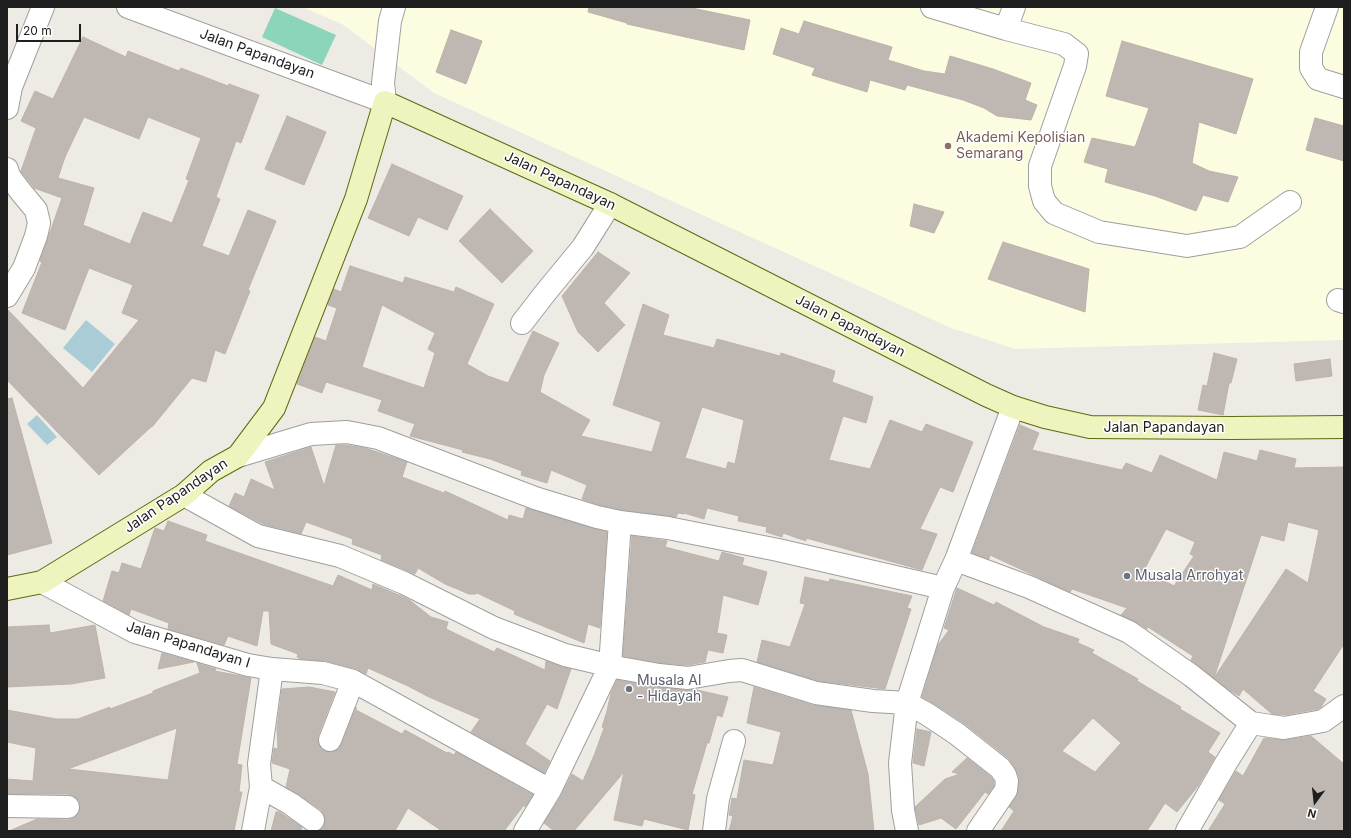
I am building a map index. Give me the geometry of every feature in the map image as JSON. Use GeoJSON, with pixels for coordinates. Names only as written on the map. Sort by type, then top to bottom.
{"type":"FeatureCollection","features":[{"type":"Feature","properties":{"kind":"main road","name":"Jalan Papandayan"},"geometry":{"type":"LineString","coordinates":[[7,590],[42,582],[184,495],[211,471],[238,456],[274,408],[356,199],[385,102],[610,204],[986,395],[1013,407],[1045,417],[1090,427],[1344,427]]}},
{"type":"Feature","properties":{"kind":"street"},"geometry":{"type":"LineString","coordinates":[[7,108],[11,87],[43,7]]}},
{"type":"Feature","properties":{"kind":"street","name":"Jalan Papandayan"},"geometry":{"type":"LineString","coordinates":[[128,7],[385,102]]}},
{"type":"Feature","properties":{"kind":"street"},"geometry":{"type":"LineString","coordinates":[[385,102],[382,83],[390,21],[394,7]]}},
{"type":"Feature","properties":{"kind":"street"},"geometry":{"type":"LineString","coordinates":[[932,7],[1006,29],[1064,44],[1077,54],[1075,66],[1040,166],[1040,186],[1044,201],[1054,214],[1099,232],[1187,246],[1240,237],[1290,202]]}},
{"type":"Feature","properties":{"kind":"street"},"geometry":{"type":"LineString","coordinates":[[1006,29],[1014,7]]}},
{"type":"Feature","properties":{"kind":"street"},"geometry":{"type":"LineString","coordinates":[[1327,7],[1311,52],[1311,68],[1318,79],[1344,87]]}},
{"type":"Feature","properties":{"kind":"street"},"geometry":{"type":"LineString","coordinates":[[7,169],[20,192],[36,210],[39,223],[36,236],[24,268],[7,296]]}},
{"type":"Feature","properties":{"kind":"street"},"geometry":{"type":"LineString","coordinates":[[522,323],[583,247],[610,204]]}},
{"type":"Feature","properties":{"kind":"street"},"geometry":{"type":"LineString","coordinates":[[907,831],[903,810],[900,764],[907,703],[943,588],[956,560],[1013,407]]}},
{"type":"Feature","properties":{"kind":"street"},"geometry":{"type":"LineString","coordinates":[[238,456],[310,434],[347,432],[378,438],[535,498],[597,517],[620,522],[668,528],[770,549],[943,588]]}},
{"type":"Feature","properties":{"kind":"street"},"geometry":{"type":"LineString","coordinates":[[184,495],[258,536],[340,556],[404,583],[494,628],[566,655],[610,666],[659,675],[688,678],[742,670],[816,693],[873,701],[907,703],[957,734],[1000,768],[1005,774],[1007,781],[1006,790],[978,831]]}},
{"type":"Feature","properties":{"kind":"street"},"geometry":{"type":"LineString","coordinates":[[525,831],[550,790],[610,666],[620,522]]}},
{"type":"Feature","properties":{"kind":"street"},"geometry":{"type":"LineString","coordinates":[[956,560],[1029,587],[1129,632],[1192,676],[1251,723],[1284,728],[1322,721],[1344,706]]}},
{"type":"Feature","properties":{"kind":"street","name":"Jalan Papandayan I"},"geometry":{"type":"LineString","coordinates":[[42,582],[134,632],[248,665],[272,669],[323,673],[353,681],[550,790]]}},
{"type":"Feature","properties":{"kind":"street"},"geometry":{"type":"LineString","coordinates":[[253,831],[261,787],[259,764],[272,669]]}},
{"type":"Feature","properties":{"kind":"street"},"geometry":{"type":"LineString","coordinates":[[330,740],[353,681]]}},
{"type":"Feature","properties":{"kind":"street"},"geometry":{"type":"LineString","coordinates":[[1187,831],[1251,723]]}},
{"type":"Feature","properties":{"kind":"street"},"geometry":{"type":"LineString","coordinates":[[714,831],[718,799],[734,741]]}},
{"type":"Feature","properties":{"kind":"street"},"geometry":{"type":"LineString","coordinates":[[261,787],[291,804],[313,820]]}},
{"type":"Feature","properties":{"kind":"street"},"geometry":{"type":"LineString","coordinates":[[7,806],[68,807]]}},
{"type":"Feature","properties":{"kind":"shaded area","name":"Akademi Kepolisian Semarang"},"geometry":{"type":"Polygon","coordinates":[[[302,7],[1344,7],[1344,340],[1015,349],[951,328],[434,93],[342,24],[302,7]]]}},
{"type":"Feature","properties":{"kind":"green space"},"geometry":{"type":"Polygon","coordinates":[[[275,8],[336,35],[322,65],[262,37],[275,8]]]}},
{"type":"Feature","properties":{"kind":"water"},"geometry":{"type":"Polygon","coordinates":[[[86,320],[115,344],[92,372],[63,348],[86,320]]]}},
{"type":"Feature","properties":{"kind":"water"},"geometry":{"type":"Polygon","coordinates":[[[37,415],[57,437],[47,445],[27,424],[37,415]]]}},
{"type":"Feature","properties":{"kind":"building"},"geometry":{"type":"Polygon","coordinates":[[[589,7],[687,7],[750,20],[744,50],[627,24],[588,12],[589,7]]]}},
{"type":"Feature","properties":{"kind":"building"},"geometry":{"type":"Polygon","coordinates":[[[804,21],[892,47],[888,60],[924,71],[945,74],[950,56],[993,69],[1031,83],[1025,100],[1037,105],[1031,120],[997,116],[984,108],[963,100],[907,85],[905,90],[870,80],[867,92],[812,75],[815,68],[773,54],[781,28],[799,34],[804,21]]]}},
{"type":"Feature","properties":{"kind":"building"},"geometry":{"type":"Polygon","coordinates":[[[451,30],[482,41],[466,84],[436,72],[451,30]]]}},
{"type":"Feature","properties":{"kind":"building"},"geometry":{"type":"Polygon","coordinates":[[[83,37],[126,57],[128,51],[179,71],[181,68],[228,86],[229,84],[259,95],[241,143],[236,141],[216,197],[220,199],[202,246],[229,256],[248,210],[276,221],[248,290],[250,291],[225,354],[215,350],[206,382],[192,378],[152,427],[99,475],[7,380],[7,309],[83,388],[139,320],[122,313],[133,285],[89,268],[65,330],[22,313],[42,262],[40,261],[62,198],[34,188],[21,171],[36,128],[21,121],[35,91],[53,99],[83,37]],[[84,117],[65,157],[58,178],[94,188],[83,225],[130,244],[143,212],[172,223],[189,180],[186,179],[201,138],[148,117],[139,139],[84,117]]]}},
{"type":"Feature","properties":{"kind":"building"},"geometry":{"type":"Polygon","coordinates":[[[1122,41],[1253,79],[1236,134],[1199,122],[1192,163],[1209,171],[1238,177],[1228,202],[1203,195],[1196,211],[1155,196],[1105,182],[1108,169],[1084,162],[1092,138],[1135,147],[1149,108],[1106,96],[1122,41]]]}},
{"type":"Feature","properties":{"kind":"building"},"geometry":{"type":"Polygon","coordinates":[[[287,116],[326,132],[304,185],[265,169],[287,116]]]}},
{"type":"Feature","properties":{"kind":"building"},"geometry":{"type":"Polygon","coordinates":[[[1315,118],[1344,126],[1344,161],[1306,150],[1315,118]]]}},
{"type":"Feature","properties":{"kind":"building"},"geometry":{"type":"Polygon","coordinates":[[[392,164],[463,196],[447,230],[418,217],[409,236],[368,218],[392,164]]]}},
{"type":"Feature","properties":{"kind":"building"},"geometry":{"type":"Polygon","coordinates":[[[914,204],[944,212],[934,233],[910,226],[914,204]]]}},
{"type":"Feature","properties":{"kind":"building"},"geometry":{"type":"Polygon","coordinates":[[[490,209],[533,251],[502,283],[459,241],[490,209]]]}},
{"type":"Feature","properties":{"kind":"building"},"geometry":{"type":"Polygon","coordinates":[[[1003,242],[1089,269],[1085,312],[988,279],[1003,242]]]}},
{"type":"Feature","properties":{"kind":"building"},"geometry":{"type":"Polygon","coordinates":[[[598,252],[630,273],[604,303],[625,325],[598,352],[578,332],[562,296],[598,252]]]}},
{"type":"Feature","properties":{"kind":"building"},"geometry":{"type":"Polygon","coordinates":[[[350,266],[403,283],[405,277],[454,292],[456,287],[494,304],[467,364],[488,376],[508,383],[533,331],[559,343],[544,375],[540,392],[590,420],[581,436],[652,452],[661,422],[613,405],[643,304],[669,315],[663,335],[714,348],[717,339],[780,356],[781,353],[835,371],[832,382],[873,397],[866,423],[843,416],[829,460],[870,469],[890,420],[922,432],[926,424],[973,442],[953,492],[940,487],[920,529],[937,534],[922,570],[806,538],[806,541],[783,533],[782,537],[766,532],[767,527],[738,521],[739,516],[707,508],[704,519],[684,513],[678,513],[676,517],[622,510],[600,505],[582,499],[587,485],[551,470],[547,483],[521,475],[522,471],[490,459],[410,436],[415,424],[378,411],[382,400],[326,382],[322,393],[297,384],[315,337],[326,341],[337,308],[328,305],[334,289],[341,292],[350,266]],[[382,305],[362,367],[424,388],[435,353],[428,349],[435,333],[382,305]],[[702,407],[685,458],[726,469],[728,462],[735,464],[744,420],[702,407]]]}},
{"type":"Feature","properties":{"kind":"building"},"geometry":{"type":"Polygon","coordinates":[[[1214,353],[1237,359],[1231,383],[1229,383],[1223,415],[1198,410],[1203,385],[1207,386],[1214,353]]]}},
{"type":"Feature","properties":{"kind":"building"},"geometry":{"type":"Polygon","coordinates":[[[1330,359],[1332,376],[1296,381],[1294,364],[1330,359]]]}},
{"type":"Feature","properties":{"kind":"building"},"geometry":{"type":"Polygon","coordinates":[[[12,398],[52,543],[7,555],[7,399],[12,398]]]}},
{"type":"Feature","properties":{"kind":"building"},"geometry":{"type":"Polygon","coordinates":[[[1020,425],[1039,433],[1032,450],[1122,470],[1126,463],[1152,473],[1160,455],[1217,480],[1224,452],[1257,461],[1260,450],[1296,459],[1294,468],[1344,467],[1344,644],[1313,691],[1326,699],[1321,707],[1318,709],[1284,715],[1272,714],[1243,689],[1239,696],[1231,691],[1214,678],[1191,660],[1193,656],[1148,627],[1147,629],[1121,615],[1127,608],[1072,589],[1070,592],[990,555],[989,559],[972,553],[1020,425]],[[1288,522],[1284,541],[1261,535],[1214,678],[1286,569],[1308,583],[1319,530],[1288,522]],[[1166,529],[1144,570],[1174,586],[1194,556],[1190,554],[1195,542],[1166,529]]]}},
{"type":"Feature","properties":{"kind":"building"},"geometry":{"type":"Polygon","coordinates":[[[336,445],[365,448],[407,462],[402,477],[444,493],[445,491],[508,520],[509,515],[523,519],[526,508],[607,532],[600,628],[588,624],[584,643],[514,614],[515,611],[477,593],[469,594],[445,584],[418,568],[415,574],[381,560],[382,555],[352,544],[353,539],[306,522],[301,534],[263,524],[229,506],[235,493],[244,497],[251,479],[275,490],[265,462],[311,447],[324,486],[336,445]]]}},
{"type":"Feature","properties":{"kind":"building"},"geometry":{"type":"Polygon","coordinates":[[[168,521],[207,535],[205,541],[333,586],[338,575],[372,590],[373,584],[408,599],[431,617],[448,622],[446,629],[494,652],[497,648],[545,670],[546,661],[571,669],[557,709],[547,704],[525,744],[550,761],[544,773],[471,732],[480,719],[368,668],[366,674],[356,669],[326,661],[301,659],[297,657],[298,654],[271,644],[269,611],[263,611],[257,646],[228,636],[224,645],[168,629],[169,623],[131,609],[129,615],[103,601],[112,571],[119,573],[122,563],[141,569],[155,528],[164,531],[168,521]]]}},
{"type":"Feature","properties":{"kind":"building"},"geometry":{"type":"Polygon","coordinates":[[[632,536],[667,541],[665,547],[719,561],[722,552],[744,558],[742,565],[767,572],[758,605],[723,595],[717,633],[727,635],[723,653],[708,650],[705,662],[688,665],[661,663],[623,656],[632,536]]]}},
{"type":"Feature","properties":{"kind":"building"},"geometry":{"type":"Polygon","coordinates":[[[805,577],[829,582],[830,579],[912,596],[907,608],[911,609],[885,689],[819,681],[757,662],[762,640],[790,647],[805,604],[800,603],[805,577]]]}},
{"type":"Feature","properties":{"kind":"building"},"geometry":{"type":"Polygon","coordinates":[[[957,588],[994,605],[996,602],[1044,627],[1079,639],[1078,643],[1094,650],[1092,653],[1138,679],[1137,681],[1181,707],[1180,709],[1220,733],[1208,752],[1215,757],[1198,786],[1177,812],[1165,803],[1147,831],[1001,831],[1014,811],[1009,807],[1018,791],[1019,777],[1015,768],[1008,758],[965,724],[922,697],[938,645],[949,630],[944,628],[957,588]],[[1093,718],[1062,751],[1095,772],[1121,743],[1093,718]]]}},
{"type":"Feature","properties":{"kind":"building"},"geometry":{"type":"Polygon","coordinates":[[[49,625],[50,633],[95,625],[105,678],[71,684],[7,687],[7,627],[49,625]]]}},
{"type":"Feature","properties":{"kind":"building"},"geometry":{"type":"Polygon","coordinates":[[[162,653],[194,662],[158,669],[162,653]]]}},
{"type":"Feature","properties":{"kind":"building"},"geometry":{"type":"Polygon","coordinates":[[[197,663],[216,669],[215,671],[251,678],[237,764],[242,765],[239,792],[242,792],[234,831],[9,831],[37,819],[68,820],[74,818],[79,813],[79,801],[81,800],[78,800],[74,796],[68,794],[7,794],[7,779],[33,781],[36,748],[7,742],[7,710],[56,719],[78,719],[153,693],[153,691],[200,673],[197,663]],[[177,728],[68,769],[168,780],[177,728]]]}},
{"type":"Feature","properties":{"kind":"building"},"geometry":{"type":"Polygon","coordinates":[[[617,680],[658,687],[687,690],[697,689],[728,697],[722,717],[717,715],[709,743],[707,743],[692,794],[695,795],[688,830],[644,819],[642,826],[614,820],[624,772],[574,831],[554,831],[544,823],[561,796],[572,774],[583,781],[604,728],[602,727],[611,693],[617,680]]]}},
{"type":"Feature","properties":{"kind":"building"},"geometry":{"type":"Polygon","coordinates":[[[309,687],[335,692],[318,736],[320,747],[325,751],[332,752],[337,750],[341,745],[356,707],[356,710],[402,734],[405,730],[447,753],[448,752],[454,755],[456,752],[533,795],[525,807],[524,805],[504,831],[442,831],[408,808],[395,831],[320,830],[325,821],[321,810],[286,787],[290,769],[272,763],[274,748],[278,749],[277,728],[282,689],[309,687]]]}},
{"type":"Feature","properties":{"kind":"building"},"geometry":{"type":"Polygon","coordinates":[[[754,687],[812,705],[851,710],[868,774],[874,831],[729,831],[733,816],[729,815],[732,798],[737,799],[744,760],[773,765],[781,732],[747,723],[754,687]]]}},
{"type":"Feature","properties":{"kind":"building"},"geometry":{"type":"Polygon","coordinates":[[[917,729],[931,732],[924,766],[913,763],[917,729]]]}},
{"type":"Feature","properties":{"kind":"building"},"geometry":{"type":"Polygon","coordinates":[[[1311,736],[1344,764],[1344,831],[1208,831],[1225,804],[1219,800],[1236,771],[1243,776],[1264,738],[1286,740],[1311,736]]]}},
{"type":"Feature","properties":{"kind":"building"},"geometry":{"type":"Polygon","coordinates":[[[967,758],[991,777],[994,781],[994,786],[988,794],[985,792],[956,829],[941,818],[919,825],[915,807],[945,779],[960,774],[952,772],[967,758]]]}},
{"type":"Feature","properties":{"kind":"building"},"geometry":{"type":"Polygon","coordinates":[[[276,812],[279,812],[302,827],[301,831],[271,831],[276,812]]]}},
{"type":"Feature","properties":{"kind":"place","name":"Akademi Kepolisian Semarang"},"geometry":{"type":"Point","coordinates":[948,146]}},
{"type":"Feature","properties":{"kind":"place","name":"Musala Arrohyat"},"geometry":{"type":"Point","coordinates":[1127,576]}},
{"type":"Feature","properties":{"kind":"place","name":"Musala Al - Hidayah"},"geometry":{"type":"Point","coordinates":[629,689]}}]}
